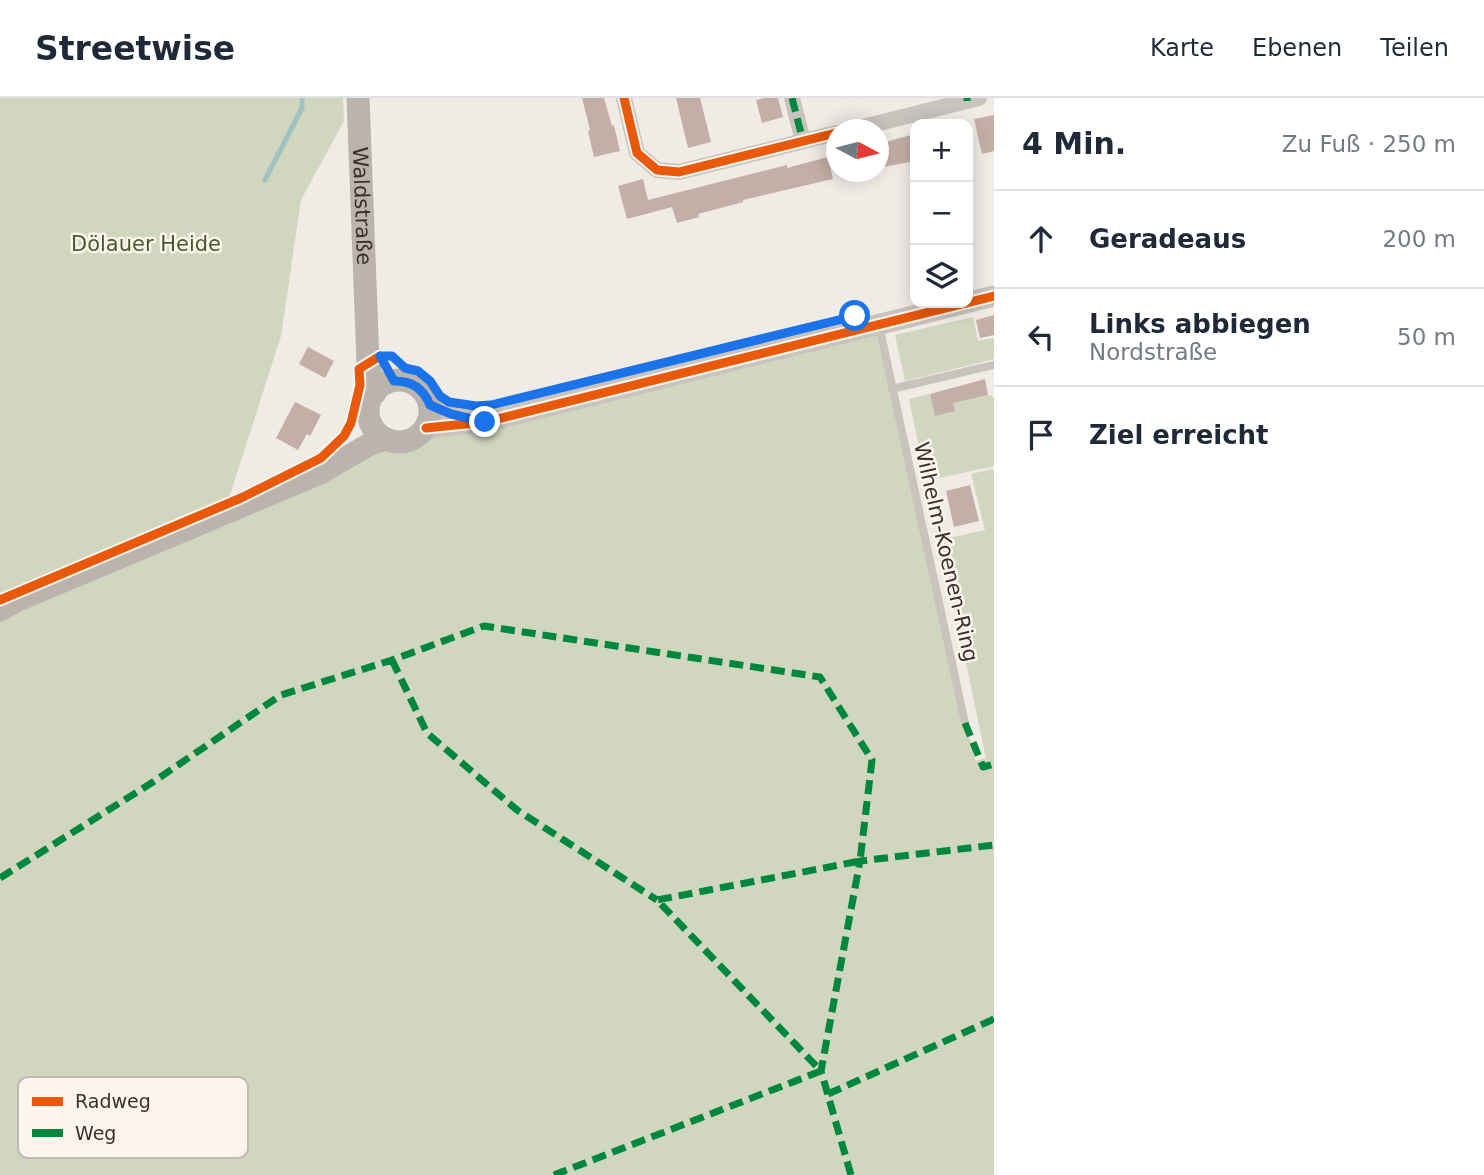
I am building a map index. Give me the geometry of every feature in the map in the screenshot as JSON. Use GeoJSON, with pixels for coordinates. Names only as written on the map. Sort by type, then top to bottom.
{"type":"FeatureCollection","features":[{"type":"Feature","properties":{"kind":"main road","name":"Waldstraße"},"geometry":{"type":"LineString","coordinates":[[358,98],[368,362],[384,387]]}},
{"type":"Feature","properties":{"kind":"main road","name":"Waldstraße"},"geometry":{"type":"LineString","coordinates":[[366,317],[380,356],[384,387]]}},
{"type":"Feature","properties":{"kind":"main road"},"geometry":{"type":"LineString","coordinates":[[413,383],[426,396],[430,407],[408,441],[393,442],[386,439],[379,435],[370,421],[369,411],[384,387],[413,383]]}},
{"type":"Feature","properties":{"kind":"main road"},"geometry":{"type":"LineString","coordinates":[[345,458],[370,421]]}},
{"type":"Feature","properties":{"kind":"main road"},"geometry":{"type":"LineString","coordinates":[[0,610],[318,474],[370,444],[386,439]]}},
{"type":"Feature","properties":{"kind":"street"},"geometry":{"type":"LineString","coordinates":[[624,98],[637,153],[657,170],[679,172],[826,135]]}},
{"type":"Feature","properties":{"kind":"street"},"geometry":{"type":"LineString","coordinates":[[792,98],[803,141]]}},
{"type":"Feature","properties":{"kind":"street"},"geometry":{"type":"LineString","coordinates":[[889,120],[971,99]]}},
{"type":"Feature","properties":{"kind":"street"},"geometry":{"type":"LineString","coordinates":[[430,407],[485,422],[994,296]]}},
{"type":"Feature","properties":{"kind":"lane","name":"Wilhelm-Koenen-Ring"},"geometry":{"type":"LineString","coordinates":[[879,326],[965,723]]}},
{"type":"Feature","properties":{"kind":"lane"},"geometry":{"type":"LineString","coordinates":[[892,389],[994,365]]}},
{"type":"Feature","properties":{"kind":"path"},"geometry":{"type":"LineString","coordinates":[[380,356],[392,356],[405,368],[418,371],[430,381],[430,407]]}},
{"type":"Feature","properties":{"kind":"green space","name":"Dölauer Heide"},"geometry":{"type":"Polygon","coordinates":[[[0,98],[343,98],[344,121],[301,200],[281,336],[229,498],[0,596],[0,98]]]}},
{"type":"Feature","properties":{"kind":"green space"},"geometry":{"type":"Polygon","coordinates":[[[973,317],[978,341],[994,338],[994,359],[905,381],[895,335],[973,317]]]}},
{"type":"Feature","properties":{"kind":"green space"},"geometry":{"type":"Polygon","coordinates":[[[879,325],[975,761],[986,758],[940,540],[985,530],[971,474],[993,469],[994,473],[994,1175],[0,1175],[0,621],[5,616],[373,451],[879,325]]]}},
{"type":"Feature","properties":{"kind":"green space"},"geometry":{"type":"Polygon","coordinates":[[[930,394],[935,415],[953,402],[991,395],[994,399],[994,466],[926,481],[909,399],[930,394]]]}},
{"type":"Feature","properties":{"kind":"building"},"geometry":{"type":"Polygon","coordinates":[[[582,98],[604,98],[620,151],[594,157],[582,98]]]}},
{"type":"Feature","properties":{"kind":"building"},"geometry":{"type":"Polygon","coordinates":[[[676,98],[700,98],[711,142],[688,148],[676,98]]]}},
{"type":"Feature","properties":{"kind":"building"},"geometry":{"type":"Polygon","coordinates":[[[778,98],[783,117],[762,123],[756,100],[778,98]]]}},
{"type":"Feature","properties":{"kind":"building"},"geometry":{"type":"Polygon","coordinates":[[[994,115],[994,151],[982,154],[974,119],[994,115]]]}},
{"type":"Feature","properties":{"kind":"building"},"geometry":{"type":"Polygon","coordinates":[[[910,135],[910,162],[889,166],[889,141],[910,135]]]}},
{"type":"Feature","properties":{"kind":"building"},"geometry":{"type":"Polygon","coordinates":[[[826,158],[826,181],[743,200],[677,223],[672,207],[627,219],[618,186],[643,179],[648,200],[787,165],[787,168],[826,158]]]}},
{"type":"Feature","properties":{"kind":"building"},"geometry":{"type":"Polygon","coordinates":[[[994,315],[994,335],[980,338],[976,320],[994,315]]]}},
{"type":"Feature","properties":{"kind":"building"},"geometry":{"type":"Polygon","coordinates":[[[308,347],[334,361],[325,378],[299,364],[308,347]]]}},
{"type":"Feature","properties":{"kind":"building"},"geometry":{"type":"Polygon","coordinates":[[[985,379],[988,395],[953,403],[955,411],[935,416],[930,394],[985,379]]]}},
{"type":"Feature","properties":{"kind":"building"},"geometry":{"type":"Polygon","coordinates":[[[295,402],[321,415],[310,436],[307,434],[298,450],[276,438],[295,402]]]}},
{"type":"Feature","properties":{"kind":"building"},"geometry":{"type":"Polygon","coordinates":[[[970,485],[979,521],[954,527],[946,491],[970,485]]]}},
{"type":"Feature","properties":{"kind":"waterway"},"geometry":{"type":"LineString","coordinates":[[265,180],[302,108],[302,98]]}},
{"type":"Feature","properties":{"kind":"marked path"},"geometry":{"type":"LineString","coordinates":[[792,98],[803,141]]}},
{"type":"Feature","properties":{"kind":"marked path"},"geometry":{"type":"LineString","coordinates":[[0,878],[153,782],[281,695],[392,660],[484,626],[820,677],[872,760],[860,861],[657,900],[821,1071],[554,1175]]}},
{"type":"Feature","properties":{"kind":"marked path"},"geometry":{"type":"LineString","coordinates":[[392,660],[427,733],[517,810],[657,900]]}},
{"type":"Feature","properties":{"kind":"marked path"},"geometry":{"type":"LineString","coordinates":[[965,723],[983,767],[994,764]]}},
{"type":"Feature","properties":{"kind":"marked path"},"geometry":{"type":"LineString","coordinates":[[851,1175],[821,1071],[860,861],[994,845]]}},
{"type":"Feature","properties":{"kind":"marked path"},"geometry":{"type":"LineString","coordinates":[[828,1094],[994,1019]]}},
{"type":"Feature","properties":{"kind":"cycle path"},"geometry":{"type":"LineString","coordinates":[[624,98],[637,153],[657,170],[679,172],[826,135]]}},
{"type":"Feature","properties":{"kind":"cycle path"},"geometry":{"type":"LineString","coordinates":[[426,428],[485,422],[994,296]]}},
{"type":"Feature","properties":{"kind":"cycle path"},"geometry":{"type":"LineString","coordinates":[[0,600],[241,498],[321,458],[344,436],[351,423],[360,385],[359,369],[380,356]]}},
{"type":"Feature","properties":{"kind":"route"},"geometry":{"type":"LineString","coordinates":[[485,422],[451,414],[430,405],[421,389],[413,383],[394,381],[380,356],[392,356],[405,368],[418,371],[430,381],[440,396],[449,402],[491,405],[855,316]]}}]}
